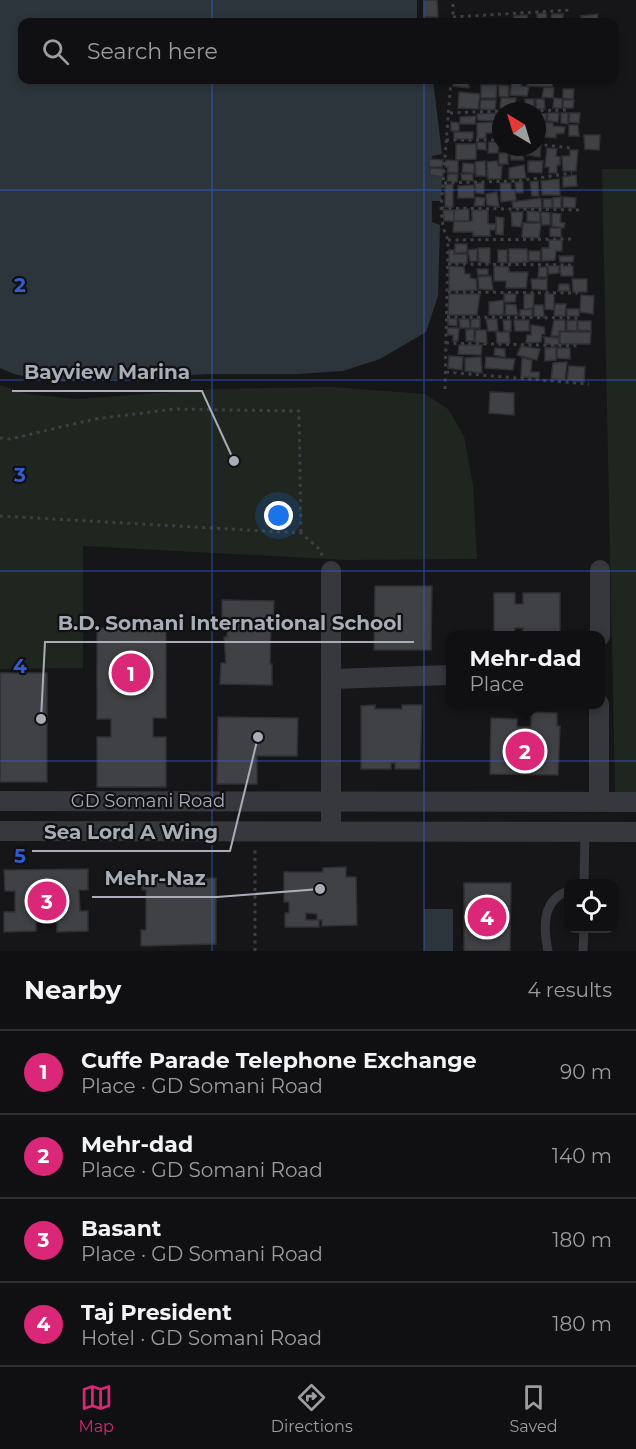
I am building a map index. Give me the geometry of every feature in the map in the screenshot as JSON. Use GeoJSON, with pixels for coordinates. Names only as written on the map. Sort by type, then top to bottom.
{"type":"FeatureCollection","features":[{"type":"Feature","properties":{"kind":"street"},"geometry":{"type":"LineString","coordinates":[[600,570],[600,631]]}},
{"type":"Feature","properties":{"kind":"street"},"geometry":{"type":"LineString","coordinates":[[331,572],[331,831]]}},
{"type":"Feature","properties":{"kind":"street"},"geometry":{"type":"LineString","coordinates":[[331,679],[446,675]]}},
{"type":"Feature","properties":{"kind":"street"},"geometry":{"type":"LineString","coordinates":[[598,801],[599,709]]}},
{"type":"Feature","properties":{"kind":"street","name":"GD Somani Road"},"geometry":{"type":"LineString","coordinates":[[0,801],[636,802]]}},
{"type":"Feature","properties":{"kind":"street","name":"GD Somani Road"},"geometry":{"type":"LineString","coordinates":[[0,831],[636,832]]}},
{"type":"Feature","properties":{"kind":"lane"},"geometry":{"type":"LineString","coordinates":[[584,879],[585,832]]}},
{"type":"Feature","properties":{"kind":"lane"},"geometry":{"type":"LineString","coordinates":[[548,951],[547,910],[555,898],[564,893]]}},
{"type":"Feature","properties":{"kind":"lane"},"geometry":{"type":"LineString","coordinates":[[583,951],[584,933]]}},
{"type":"Feature","properties":{"kind":"path"},"geometry":{"type":"LineString","coordinates":[[453,0],[453,17],[571,10]]}},
{"type":"Feature","properties":{"kind":"path"},"geometry":{"type":"LineString","coordinates":[[445,389],[448,240],[443,227],[441,208],[451,84]]}},
{"type":"Feature","properties":{"kind":"path"},"geometry":{"type":"LineString","coordinates":[[546,110],[570,110]]}},
{"type":"Feature","properties":{"kind":"path"},"geometry":{"type":"LineString","coordinates":[[450,113],[492,111]]}},
{"type":"Feature","properties":{"kind":"path"},"geometry":{"type":"LineString","coordinates":[[446,140],[492,140]]}},
{"type":"Feature","properties":{"kind":"path"},"geometry":{"type":"LineString","coordinates":[[546,145],[570,148]]}},
{"type":"Feature","properties":{"kind":"path"},"geometry":{"type":"LineString","coordinates":[[444,183],[518,181],[572,173]]}},
{"type":"Feature","properties":{"kind":"path"},"geometry":{"type":"LineString","coordinates":[[441,208],[580,210]]}},
{"type":"Feature","properties":{"kind":"path"},"geometry":{"type":"LineString","coordinates":[[448,240],[572,239]]}},
{"type":"Feature","properties":{"kind":"path"},"geometry":{"type":"LineString","coordinates":[[448,264],[574,265]]}},
{"type":"Feature","properties":{"kind":"path"},"geometry":{"type":"LineString","coordinates":[[447,292],[578,293]]}},
{"type":"Feature","properties":{"kind":"path"},"geometry":{"type":"LineString","coordinates":[[447,317],[582,318]]}},
{"type":"Feature","properties":{"kind":"path"},"geometry":{"type":"LineString","coordinates":[[446,343],[581,346]]}},
{"type":"Feature","properties":{"kind":"path"},"geometry":{"type":"LineString","coordinates":[[446,372],[589,384]]}},
{"type":"Feature","properties":{"kind":"path"},"geometry":{"type":"LineString","coordinates":[[0,438],[10,439],[95,419],[175,409],[299,411],[301,533]]}},
{"type":"Feature","properties":{"kind":"path"},"geometry":{"type":"LineString","coordinates":[[0,516],[301,533],[319,549],[331,572]]}},
{"type":"Feature","properties":{"kind":"path"},"geometry":{"type":"LineString","coordinates":[[255,831],[255,951]]}},
{"type":"Feature","properties":{"kind":"shaded area"},"geometry":{"type":"Polygon","coordinates":[[[0,0],[417,0],[417,18],[18,18],[18,84],[433,84],[442,154],[432,156],[433,174],[442,175],[441,201],[432,201],[432,222],[440,225],[438,296],[426,332],[380,359],[343,371],[298,374],[210,374],[52,382],[14,374],[0,368],[0,0]]]}},
{"type":"Feature","properties":{"kind":"shaded area"},"geometry":{"type":"Polygon","coordinates":[[[602,169],[636,169],[636,792],[615,792],[602,169]]]}},
{"type":"Feature","properties":{"kind":"shaded area"},"geometry":{"type":"Polygon","coordinates":[[[0,385],[27,394],[77,399],[215,389],[332,387],[425,394],[448,409],[464,436],[473,485],[477,559],[346,560],[83,546],[83,668],[0,669],[0,385]]]}},
{"type":"Feature","properties":{"kind":"shaded area"},"geometry":{"type":"Polygon","coordinates":[[[424,909],[453,909],[453,951],[424,951],[424,909]]]}},
{"type":"Feature","properties":{"kind":"building"},"geometry":{"type":"Polygon","coordinates":[[[424,0],[437,0],[438,17],[424,17],[424,0]]]}},
{"type":"Feature","properties":{"kind":"building"},"geometry":{"type":"Polygon","coordinates":[[[546,13],[547,18],[537,18],[537,14],[546,13]]]}},
{"type":"Feature","properties":{"kind":"building"},"geometry":{"type":"Polygon","coordinates":[[[552,14],[563,14],[563,18],[552,18],[552,14]]]}},
{"type":"Feature","properties":{"kind":"building"},"geometry":{"type":"Polygon","coordinates":[[[598,14],[598,18],[581,18],[581,16],[598,14]]]}},
{"type":"Feature","properties":{"kind":"building"},"geometry":{"type":"Polygon","coordinates":[[[527,15],[527,18],[514,18],[514,16],[527,15]]]}},
{"type":"Feature","properties":{"kind":"building"},"geometry":{"type":"Polygon","coordinates":[[[453,84],[468,84],[469,88],[453,86],[453,84]]]}},
{"type":"Feature","properties":{"kind":"building"},"geometry":{"type":"Polygon","coordinates":[[[511,84],[529,87],[527,96],[510,95],[511,84]]]}},
{"type":"Feature","properties":{"kind":"building"},"geometry":{"type":"Polygon","coordinates":[[[527,84],[552,84],[552,87],[527,86],[527,84]]]}},
{"type":"Feature","properties":{"kind":"building"},"geometry":{"type":"Polygon","coordinates":[[[481,85],[497,85],[496,98],[481,98],[481,85]]]}},
{"type":"Feature","properties":{"kind":"building"},"geometry":{"type":"Polygon","coordinates":[[[499,85],[509,86],[508,97],[499,96],[499,85]]]}},
{"type":"Feature","properties":{"kind":"building"},"geometry":{"type":"Polygon","coordinates":[[[544,87],[554,88],[553,98],[542,97],[544,87]]]}},
{"type":"Feature","properties":{"kind":"building"},"geometry":{"type":"Polygon","coordinates":[[[563,89],[574,89],[573,99],[563,98],[563,89]]]}},
{"type":"Feature","properties":{"kind":"building"},"geometry":{"type":"Polygon","coordinates":[[[459,92],[480,94],[478,109],[458,108],[459,92]]]}},
{"type":"Feature","properties":{"kind":"building"},"geometry":{"type":"Polygon","coordinates":[[[501,98],[516,98],[516,102],[501,102],[501,98]]]}},
{"type":"Feature","properties":{"kind":"building"},"geometry":{"type":"Polygon","coordinates":[[[554,98],[562,99],[562,108],[553,108],[554,98]]]}},
{"type":"Feature","properties":{"kind":"building"},"geometry":{"type":"Polygon","coordinates":[[[525,99],[534,99],[534,102],[525,102],[525,99]]]}},
{"type":"Feature","properties":{"kind":"building"},"geometry":{"type":"Polygon","coordinates":[[[536,99],[544,99],[544,102],[536,102],[536,99]]]}},
{"type":"Feature","properties":{"kind":"building"},"geometry":{"type":"Polygon","coordinates":[[[481,100],[496,100],[492,102],[492,110],[480,109],[481,100]]]}},
{"type":"Feature","properties":{"kind":"building"},"geometry":{"type":"Polygon","coordinates":[[[563,100],[574,100],[573,108],[563,108],[563,100]]]}},
{"type":"Feature","properties":{"kind":"building"},"geometry":{"type":"Polygon","coordinates":[[[492,113],[492,121],[478,120],[477,114],[492,113]]]}},
{"type":"Feature","properties":{"kind":"building"},"geometry":{"type":"Polygon","coordinates":[[[548,113],[559,113],[558,122],[547,121],[548,113]]]}},
{"type":"Feature","properties":{"kind":"building"},"geometry":{"type":"Polygon","coordinates":[[[561,113],[568,113],[568,124],[561,123],[561,113]]]}},
{"type":"Feature","properties":{"kind":"building"},"geometry":{"type":"Polygon","coordinates":[[[570,113],[580,113],[579,123],[569,122],[570,113]]]}},
{"type":"Feature","properties":{"kind":"building"},"geometry":{"type":"Polygon","coordinates":[[[476,116],[475,124],[460,124],[460,117],[476,116]]]}},
{"type":"Feature","properties":{"kind":"building"},"geometry":{"type":"Polygon","coordinates":[[[451,122],[459,123],[459,131],[451,131],[451,122]]]}},
{"type":"Feature","properties":{"kind":"building"},"geometry":{"type":"Polygon","coordinates":[[[492,122],[492,133],[486,133],[486,138],[477,139],[477,123],[492,122]]]}},
{"type":"Feature","properties":{"kind":"building"},"geometry":{"type":"Polygon","coordinates":[[[546,122],[553,123],[553,126],[565,127],[564,133],[556,134],[556,138],[546,137],[546,122]]]}},
{"type":"Feature","properties":{"kind":"building"},"geometry":{"type":"Polygon","coordinates":[[[569,125],[578,125],[579,136],[569,136],[569,125]]]}},
{"type":"Feature","properties":{"kind":"building"},"geometry":{"type":"Polygon","coordinates":[[[454,132],[473,132],[473,139],[454,139],[454,132]]]}},
{"type":"Feature","properties":{"kind":"building"},"geometry":{"type":"Polygon","coordinates":[[[584,135],[600,135],[599,150],[585,149],[584,135]]]}},
{"type":"Feature","properties":{"kind":"building"},"geometry":{"type":"Polygon","coordinates":[[[477,142],[486,143],[486,150],[477,149],[477,142]]]}},
{"type":"Feature","properties":{"kind":"building"},"geometry":{"type":"Polygon","coordinates":[[[489,142],[492,142],[492,153],[488,153],[489,142]]]}},
{"type":"Feature","properties":{"kind":"building"},"geometry":{"type":"Polygon","coordinates":[[[456,144],[476,144],[476,159],[456,160],[456,144]]]}},
{"type":"Feature","properties":{"kind":"building"},"geometry":{"type":"Polygon","coordinates":[[[547,148],[557,149],[556,156],[560,157],[560,165],[557,165],[557,173],[549,173],[549,167],[545,167],[547,148]]]}},
{"type":"Feature","properties":{"kind":"building"},"geometry":{"type":"Polygon","coordinates":[[[570,150],[578,150],[576,171],[563,171],[562,156],[570,156],[570,150]]]}},
{"type":"Feature","properties":{"kind":"building"},"geometry":{"type":"Polygon","coordinates":[[[499,156],[508,156],[508,164],[499,164],[499,156]]]}},
{"type":"Feature","properties":{"kind":"building"},"geometry":{"type":"Polygon","coordinates":[[[510,156],[523,156],[524,160],[511,160],[510,156]]]}},
{"type":"Feature","properties":{"kind":"building"},"geometry":{"type":"Polygon","coordinates":[[[429,159],[443,160],[442,167],[429,167],[429,159]]]}},
{"type":"Feature","properties":{"kind":"building"},"geometry":{"type":"Polygon","coordinates":[[[446,160],[458,161],[458,173],[447,172],[446,160]]]}},
{"type":"Feature","properties":{"kind":"building"},"geometry":{"type":"Polygon","coordinates":[[[485,161],[486,176],[476,176],[475,162],[485,161]]]}},
{"type":"Feature","properties":{"kind":"building"},"geometry":{"type":"Polygon","coordinates":[[[497,161],[498,166],[502,166],[501,179],[488,179],[487,162],[497,161]]]}},
{"type":"Feature","properties":{"kind":"building"},"geometry":{"type":"Polygon","coordinates":[[[528,161],[543,161],[542,173],[528,172],[528,161]]]}},
{"type":"Feature","properties":{"kind":"building"},"geometry":{"type":"Polygon","coordinates":[[[463,163],[474,164],[474,173],[462,172],[463,163]]]}},
{"type":"Feature","properties":{"kind":"building"},"geometry":{"type":"Polygon","coordinates":[[[524,165],[526,178],[509,179],[509,168],[524,165]]]}},
{"type":"Feature","properties":{"kind":"building"},"geometry":{"type":"Polygon","coordinates":[[[430,168],[443,169],[443,177],[430,175],[430,168]]]}},
{"type":"Feature","properties":{"kind":"building"},"geometry":{"type":"Polygon","coordinates":[[[448,174],[458,174],[457,182],[447,181],[448,174]]]}},
{"type":"Feature","properties":{"kind":"building"},"geometry":{"type":"Polygon","coordinates":[[[461,174],[473,174],[473,181],[462,180],[461,174]]]}},
{"type":"Feature","properties":{"kind":"building"},"geometry":{"type":"Polygon","coordinates":[[[576,175],[577,186],[563,187],[563,177],[576,175]]]}},
{"type":"Feature","properties":{"kind":"building"},"geometry":{"type":"Polygon","coordinates":[[[559,179],[560,195],[542,195],[541,181],[559,179]]]}},
{"type":"Feature","properties":{"kind":"building"},"geometry":{"type":"Polygon","coordinates":[[[538,181],[539,196],[532,196],[530,182],[538,181]]]}},
{"type":"Feature","properties":{"kind":"building"},"geometry":{"type":"Polygon","coordinates":[[[515,182],[523,182],[523,193],[516,193],[515,182]]]}},
{"type":"Feature","properties":{"kind":"building"},"geometry":{"type":"Polygon","coordinates":[[[475,183],[484,183],[484,194],[476,193],[475,183]]]}},
{"type":"Feature","properties":{"kind":"building"},"geometry":{"type":"Polygon","coordinates":[[[500,183],[511,183],[511,190],[515,190],[516,200],[501,202],[500,183]]]}},
{"type":"Feature","properties":{"kind":"building"},"geometry":{"type":"Polygon","coordinates":[[[445,184],[453,184],[453,207],[445,207],[445,184]]]}},
{"type":"Feature","properties":{"kind":"building"},"geometry":{"type":"Polygon","coordinates":[[[474,185],[474,198],[458,198],[458,186],[474,185]]]}},
{"type":"Feature","properties":{"kind":"building"},"geometry":{"type":"Polygon","coordinates":[[[497,192],[499,207],[487,205],[486,194],[497,192]]]}},
{"type":"Feature","properties":{"kind":"building"},"geometry":{"type":"Polygon","coordinates":[[[476,197],[485,198],[484,206],[474,206],[476,197]]]}},
{"type":"Feature","properties":{"kind":"building"},"geometry":{"type":"Polygon","coordinates":[[[561,197],[561,208],[553,208],[553,198],[561,197]]]}},
{"type":"Feature","properties":{"kind":"building"},"geometry":{"type":"Polygon","coordinates":[[[563,197],[576,198],[575,208],[563,207],[563,197]]]}},
{"type":"Feature","properties":{"kind":"building"},"geometry":{"type":"Polygon","coordinates":[[[541,198],[542,208],[513,208],[512,202],[541,198]]]}},
{"type":"Feature","properties":{"kind":"building"},"geometry":{"type":"Polygon","coordinates":[[[543,199],[552,199],[552,208],[544,208],[543,199]]]}},
{"type":"Feature","properties":{"kind":"building"},"geometry":{"type":"Polygon","coordinates":[[[469,209],[469,221],[454,221],[454,210],[469,209]]]}},
{"type":"Feature","properties":{"kind":"building"},"geometry":{"type":"Polygon","coordinates":[[[443,210],[454,210],[454,221],[444,221],[443,210]]]}},
{"type":"Feature","properties":{"kind":"building"},"geometry":{"type":"Polygon","coordinates":[[[472,210],[488,210],[488,224],[496,224],[495,230],[490,230],[490,236],[473,236],[473,232],[453,232],[454,222],[472,221],[472,210]]]}},
{"type":"Feature","properties":{"kind":"building"},"geometry":{"type":"Polygon","coordinates":[[[527,211],[540,212],[540,222],[527,221],[527,211]]]}},
{"type":"Feature","properties":{"kind":"building"},"geometry":{"type":"Polygon","coordinates":[[[511,212],[523,212],[521,227],[512,226],[511,212]]]}},
{"type":"Feature","properties":{"kind":"building"},"geometry":{"type":"Polygon","coordinates":[[[541,212],[550,213],[550,225],[542,225],[541,212]]]}},
{"type":"Feature","properties":{"kind":"building"},"geometry":{"type":"Polygon","coordinates":[[[552,213],[561,214],[560,222],[565,223],[564,228],[552,226],[552,213]]]}},
{"type":"Feature","properties":{"kind":"building"},"geometry":{"type":"Polygon","coordinates":[[[496,217],[504,218],[503,235],[496,234],[496,217]]]}},
{"type":"Feature","properties":{"kind":"building"},"geometry":{"type":"Polygon","coordinates":[[[523,223],[541,223],[539,238],[522,237],[523,223]]]}},
{"type":"Feature","properties":{"kind":"building"},"geometry":{"type":"Polygon","coordinates":[[[550,228],[561,228],[561,237],[550,236],[550,228]]]}},
{"type":"Feature","properties":{"kind":"building"},"geometry":{"type":"Polygon","coordinates":[[[549,240],[562,240],[562,251],[556,251],[555,260],[542,261],[542,248],[549,248],[549,240]]]}},
{"type":"Feature","properties":{"kind":"building"},"geometry":{"type":"Polygon","coordinates":[[[455,244],[467,244],[467,252],[455,253],[455,244]]]}},
{"type":"Feature","properties":{"kind":"building"},"geometry":{"type":"Polygon","coordinates":[[[478,248],[490,248],[490,263],[479,262],[478,248]]]}},
{"type":"Feature","properties":{"kind":"building"},"geometry":{"type":"Polygon","coordinates":[[[477,249],[477,261],[470,261],[468,250],[477,249]]]}},
{"type":"Feature","properties":{"kind":"building"},"geometry":{"type":"Polygon","coordinates":[[[509,249],[527,249],[528,262],[509,263],[509,249]]]}},
{"type":"Feature","properties":{"kind":"building"},"geometry":{"type":"Polygon","coordinates":[[[449,250],[454,250],[454,254],[467,254],[467,263],[449,263],[449,250]]]}},
{"type":"Feature","properties":{"kind":"building"},"geometry":{"type":"Polygon","coordinates":[[[498,250],[507,250],[507,263],[498,262],[498,250]]]}},
{"type":"Feature","properties":{"kind":"building"},"geometry":{"type":"Polygon","coordinates":[[[529,251],[540,251],[540,261],[529,261],[529,251]]]}},
{"type":"Feature","properties":{"kind":"building"},"geometry":{"type":"Polygon","coordinates":[[[559,256],[574,256],[573,262],[560,262],[559,256]]]}},
{"type":"Feature","properties":{"kind":"building"},"geometry":{"type":"Polygon","coordinates":[[[449,266],[464,267],[465,274],[470,274],[470,278],[476,279],[477,290],[449,291],[449,266]]]}},
{"type":"Feature","properties":{"kind":"building"},"geometry":{"type":"Polygon","coordinates":[[[494,266],[509,267],[509,272],[528,272],[526,288],[506,288],[506,281],[494,281],[494,266]]]}},
{"type":"Feature","properties":{"kind":"building"},"geometry":{"type":"Polygon","coordinates":[[[548,266],[559,266],[559,273],[549,274],[548,266]]]}},
{"type":"Feature","properties":{"kind":"building"},"geometry":{"type":"Polygon","coordinates":[[[560,266],[573,266],[573,276],[561,276],[560,266]]]}},
{"type":"Feature","properties":{"kind":"building"},"geometry":{"type":"Polygon","coordinates":[[[539,267],[547,267],[547,277],[538,277],[539,267]]]}},
{"type":"Feature","properties":{"kind":"building"},"geometry":{"type":"Polygon","coordinates":[[[477,269],[488,269],[488,275],[478,275],[477,269]]]}},
{"type":"Feature","properties":{"kind":"building"},"geometry":{"type":"Polygon","coordinates":[[[491,276],[493,290],[479,289],[478,277],[491,276]]]}},
{"type":"Feature","properties":{"kind":"building"},"geometry":{"type":"Polygon","coordinates":[[[531,279],[547,279],[547,290],[532,289],[531,279]]]}},
{"type":"Feature","properties":{"kind":"building"},"geometry":{"type":"Polygon","coordinates":[[[572,279],[587,279],[587,292],[573,292],[572,279]]]}},
{"type":"Feature","properties":{"kind":"building"},"geometry":{"type":"Polygon","coordinates":[[[559,284],[569,284],[570,291],[558,291],[559,284]]]}},
{"type":"Feature","properties":{"kind":"building"},"geometry":{"type":"Polygon","coordinates":[[[449,294],[480,294],[477,315],[448,315],[449,294]]]}},
{"type":"Feature","properties":{"kind":"building"},"geometry":{"type":"Polygon","coordinates":[[[504,294],[516,294],[515,302],[504,302],[504,294]]]}},
{"type":"Feature","properties":{"kind":"building"},"geometry":{"type":"Polygon","coordinates":[[[524,294],[534,294],[533,308],[524,309],[524,294]]]}},
{"type":"Feature","properties":{"kind":"building"},"geometry":{"type":"Polygon","coordinates":[[[545,294],[554,294],[554,310],[545,309],[545,294]]]}},
{"type":"Feature","properties":{"kind":"building"},"geometry":{"type":"Polygon","coordinates":[[[581,295],[594,296],[593,314],[580,312],[581,295]]]}},
{"type":"Feature","properties":{"kind":"building"},"geometry":{"type":"Polygon","coordinates":[[[504,300],[503,315],[489,315],[489,302],[504,300]]]}},
{"type":"Feature","properties":{"kind":"building"},"geometry":{"type":"Polygon","coordinates":[[[506,304],[516,305],[518,315],[505,315],[506,304]]]}},
{"type":"Feature","properties":{"kind":"building"},"geometry":{"type":"Polygon","coordinates":[[[555,304],[566,304],[565,316],[554,316],[555,304]]]}},
{"type":"Feature","properties":{"kind":"building"},"geometry":{"type":"Polygon","coordinates":[[[534,305],[543,305],[544,317],[534,316],[534,305]]]}},
{"type":"Feature","properties":{"kind":"building"},"geometry":{"type":"Polygon","coordinates":[[[532,309],[532,316],[520,316],[520,310],[532,309]]]}},
{"type":"Feature","properties":{"kind":"building"},"geometry":{"type":"Polygon","coordinates":[[[567,309],[579,309],[579,316],[567,316],[567,309]]]}},
{"type":"Feature","properties":{"kind":"building"},"geometry":{"type":"Polygon","coordinates":[[[448,318],[457,319],[457,326],[448,325],[448,318]]]}},
{"type":"Feature","properties":{"kind":"building"},"geometry":{"type":"Polygon","coordinates":[[[459,319],[469,319],[470,328],[460,328],[459,319]]]}},
{"type":"Feature","properties":{"kind":"building"},"geometry":{"type":"Polygon","coordinates":[[[471,319],[480,319],[480,328],[471,328],[471,319]]]}},
{"type":"Feature","properties":{"kind":"building"},"geometry":{"type":"Polygon","coordinates":[[[486,319],[497,319],[498,331],[488,331],[486,319]]]}},
{"type":"Feature","properties":{"kind":"building"},"geometry":{"type":"Polygon","coordinates":[[[503,320],[511,320],[511,331],[504,331],[503,320]]]}},
{"type":"Feature","properties":{"kind":"building"},"geometry":{"type":"Polygon","coordinates":[[[514,320],[529,320],[529,331],[515,331],[514,320]]]}},
{"type":"Feature","properties":{"kind":"building"},"geometry":{"type":"Polygon","coordinates":[[[554,320],[565,320],[565,331],[559,331],[559,336],[551,336],[554,320]]]}},
{"type":"Feature","properties":{"kind":"building"},"geometry":{"type":"Polygon","coordinates":[[[577,320],[577,331],[567,330],[567,321],[577,320]]]}},
{"type":"Feature","properties":{"kind":"building"},"geometry":{"type":"Polygon","coordinates":[[[578,321],[591,321],[591,331],[578,330],[578,321]]]}},
{"type":"Feature","properties":{"kind":"building"},"geometry":{"type":"Polygon","coordinates":[[[531,325],[544,327],[545,334],[542,334],[541,342],[526,343],[527,335],[531,335],[531,325]]]}},
{"type":"Feature","properties":{"kind":"building"},"geometry":{"type":"Polygon","coordinates":[[[447,328],[459,328],[458,341],[453,341],[453,335],[448,335],[447,328]]]}},
{"type":"Feature","properties":{"kind":"building"},"geometry":{"type":"Polygon","coordinates":[[[474,329],[474,341],[466,341],[466,330],[474,329]]]}},
{"type":"Feature","properties":{"kind":"building"},"geometry":{"type":"Polygon","coordinates":[[[476,330],[486,330],[487,343],[475,342],[476,330]]]}},
{"type":"Feature","properties":{"kind":"building"},"geometry":{"type":"Polygon","coordinates":[[[496,332],[509,332],[510,343],[497,343],[496,332]]]}},
{"type":"Feature","properties":{"kind":"building"},"geometry":{"type":"Polygon","coordinates":[[[560,332],[591,332],[590,344],[560,344],[560,332]]]}},
{"type":"Feature","properties":{"kind":"building"},"geometry":{"type":"Polygon","coordinates":[[[544,337],[559,338],[559,345],[545,344],[544,337]]]}},
{"type":"Feature","properties":{"kind":"building"},"geometry":{"type":"Polygon","coordinates":[[[459,345],[482,345],[481,355],[458,354],[459,345]]]}},
{"type":"Feature","properties":{"kind":"building"},"geometry":{"type":"Polygon","coordinates":[[[521,346],[540,349],[537,360],[517,355],[521,346]]]}},
{"type":"Feature","properties":{"kind":"building"},"geometry":{"type":"Polygon","coordinates":[[[556,347],[556,360],[545,361],[545,348],[556,347]]]}},
{"type":"Feature","properties":{"kind":"building"},"geometry":{"type":"Polygon","coordinates":[[[495,348],[505,349],[505,357],[494,355],[495,348]]]}},
{"type":"Feature","properties":{"kind":"building"},"geometry":{"type":"Polygon","coordinates":[[[557,348],[570,348],[570,359],[557,358],[557,348]]]}},
{"type":"Feature","properties":{"kind":"building"},"geometry":{"type":"Polygon","coordinates":[[[449,356],[463,357],[462,370],[448,368],[449,356]]]}},
{"type":"Feature","properties":{"kind":"building"},"geometry":{"type":"Polygon","coordinates":[[[481,357],[482,373],[465,371],[465,358],[481,357]]]}},
{"type":"Feature","properties":{"kind":"building"},"geometry":{"type":"Polygon","coordinates":[[[486,357],[515,359],[513,370],[485,368],[486,357]]]}},
{"type":"Feature","properties":{"kind":"building"},"geometry":{"type":"Polygon","coordinates":[[[522,358],[532,360],[531,372],[539,372],[539,378],[521,377],[522,358]]]}},
{"type":"Feature","properties":{"kind":"building"},"geometry":{"type":"Polygon","coordinates":[[[567,362],[565,380],[551,379],[553,363],[567,362]]]}},
{"type":"Feature","properties":{"kind":"building"},"geometry":{"type":"Polygon","coordinates":[[[569,366],[585,367],[584,382],[567,380],[569,366]]]}},
{"type":"Feature","properties":{"kind":"building"},"geometry":{"type":"Polygon","coordinates":[[[490,392],[514,393],[514,415],[489,413],[490,392]]]}},
{"type":"Feature","properties":{"kind":"building"},"geometry":{"type":"Polygon","coordinates":[[[375,586],[432,586],[431,650],[374,650],[375,586]]]}},
{"type":"Feature","properties":{"kind":"building"},"geometry":{"type":"Polygon","coordinates":[[[494,593],[515,593],[515,604],[523,604],[523,593],[560,593],[560,631],[523,631],[523,628],[515,628],[515,631],[494,631],[494,593]]]}},
{"type":"Feature","properties":{"kind":"building"},"geometry":{"type":"Polygon","coordinates":[[[222,600],[274,601],[270,664],[272,664],[272,685],[220,684],[221,663],[226,663],[224,637],[227,637],[227,622],[222,621],[222,600]]]}},
{"type":"Feature","properties":{"kind":"building"},"geometry":{"type":"Polygon","coordinates":[[[166,627],[166,718],[153,718],[153,737],[166,737],[166,787],[97,787],[97,737],[111,737],[111,719],[97,719],[97,628],[166,627]]]}},
{"type":"Feature","properties":{"kind":"building"},"geometry":{"type":"Polygon","coordinates":[[[0,673],[47,673],[47,782],[0,782],[0,673]]]}},
{"type":"Feature","properties":{"kind":"building"},"geometry":{"type":"Polygon","coordinates":[[[375,705],[375,709],[402,709],[402,705],[422,705],[420,769],[395,769],[395,763],[391,763],[391,769],[361,769],[361,706],[375,705]]]}},
{"type":"Feature","properties":{"kind":"building"},"geometry":{"type":"Polygon","coordinates":[[[531,712],[557,713],[557,726],[560,726],[558,775],[490,774],[491,718],[517,719],[517,727],[531,727],[531,712]]]}},
{"type":"Feature","properties":{"kind":"building"},"geometry":{"type":"Polygon","coordinates":[[[218,717],[298,718],[297,756],[257,756],[257,784],[217,784],[218,717]]]}},
{"type":"Feature","properties":{"kind":"building"},"geometry":{"type":"Polygon","coordinates":[[[346,867],[346,877],[356,877],[357,925],[322,926],[322,920],[319,920],[319,927],[285,927],[285,913],[289,913],[289,902],[284,902],[284,872],[323,872],[323,868],[346,867]],[[306,913],[306,920],[317,920],[317,914],[306,913]]]}},
{"type":"Feature","properties":{"kind":"building"},"geometry":{"type":"Polygon","coordinates":[[[88,869],[88,890],[79,890],[80,911],[88,911],[88,931],[57,932],[57,922],[36,922],[36,931],[4,932],[4,912],[15,912],[15,891],[5,891],[4,870],[88,869]]]}},
{"type":"Feature","properties":{"kind":"building"},"geometry":{"type":"Polygon","coordinates":[[[216,878],[216,944],[141,946],[141,930],[146,930],[146,890],[142,890],[142,879],[216,878]]]}},
{"type":"Feature","properties":{"kind":"building"},"geometry":{"type":"Polygon","coordinates":[[[464,883],[511,883],[510,951],[464,951],[464,883]]]}},
{"type":"Feature","properties":{"kind":"place","name":"Bayview Marina"},"geometry":{"type":"Point","coordinates":[234,461]}},
{"type":"Feature","properties":{"kind":"place","name":"Cuffe Parade Telephone Exchange"},"geometry":{"type":"Point","coordinates":[131,673]}},
{"type":"Feature","properties":{"kind":"place","name":"B.D. Somani International School"},"geometry":{"type":"Point","coordinates":[41,719]}},
{"type":"Feature","properties":{"kind":"place","name":"Sea Lord A Wing"},"geometry":{"type":"Point","coordinates":[258,737]}},
{"type":"Feature","properties":{"kind":"place","name":"Mehr-dad"},"geometry":{"type":"Point","coordinates":[525,751]}},
{"type":"Feature","properties":{"kind":"place","name":"Mehr-Naz"},"geometry":{"type":"Point","coordinates":[320,889]}},
{"type":"Feature","properties":{"kind":"place","name":"Basant"},"geometry":{"type":"Point","coordinates":[47,901]}},
{"type":"Feature","properties":{"kind":"place","name":"Taj President"},"geometry":{"type":"Point","coordinates":[487,917]}}]}
